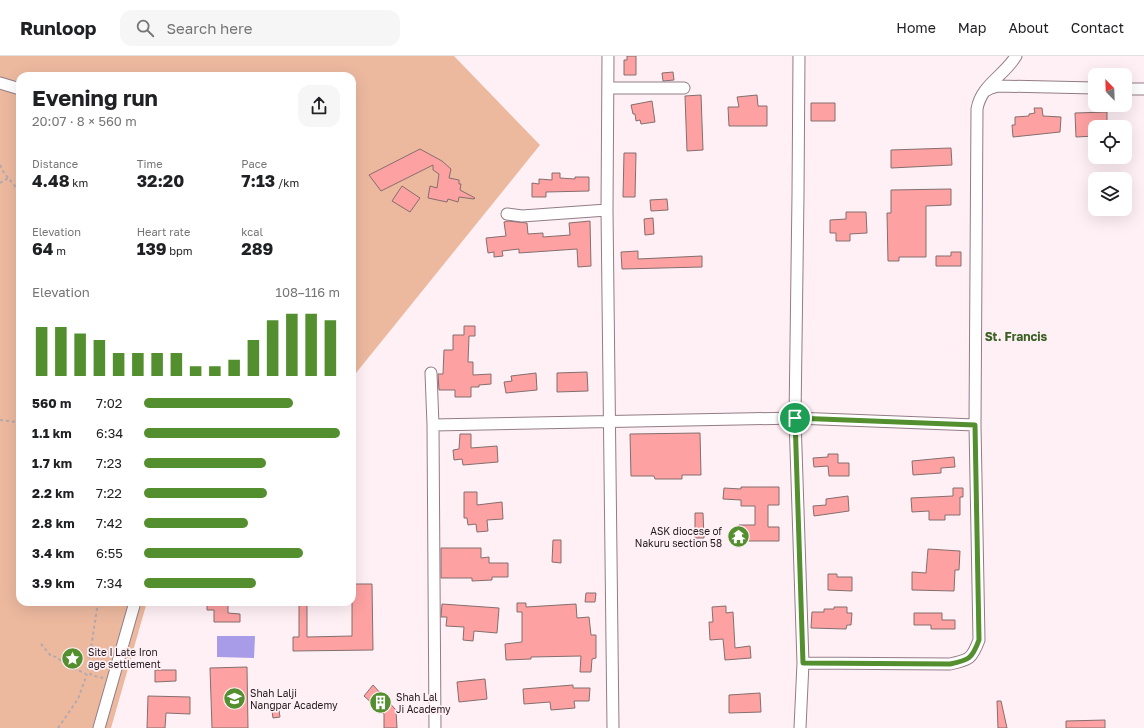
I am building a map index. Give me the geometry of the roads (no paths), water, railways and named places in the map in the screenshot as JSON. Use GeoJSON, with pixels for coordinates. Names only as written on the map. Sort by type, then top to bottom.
{"type":"FeatureCollection","features":[{"type":"Feature","properties":{"kind":"street"},"geometry":{"type":"LineString","coordinates":[[608,56],[607,210],[612,728]]}},
{"type":"Feature","properties":{"kind":"street"},"geometry":{"type":"LineString","coordinates":[[799,56],[795,418],[803,663],[800,728]]}},
{"type":"Feature","properties":{"kind":"street"},"geometry":{"type":"LineString","coordinates":[[803,663],[950,664],[966,660],[974,653],[979,640],[975,425],[977,109],[979,98],[984,91],[994,79],[1010,66],[1016,56]]}},
{"type":"Feature","properties":{"kind":"street"},"geometry":{"type":"LineString","coordinates":[[0,83],[16,88]]}},
{"type":"Feature","properties":{"kind":"street"},"geometry":{"type":"LineString","coordinates":[[984,91],[998,86],[1088,88]]}},
{"type":"Feature","properties":{"kind":"street"},"geometry":{"type":"LineString","coordinates":[[608,88],[684,88]]}},
{"type":"Feature","properties":{"kind":"street"},"geometry":{"type":"LineString","coordinates":[[1132,89],[1144,89]]}},
{"type":"Feature","properties":{"kind":"street"},"geometry":{"type":"LineString","coordinates":[[507,214],[522,216],[607,210]]}},
{"type":"Feature","properties":{"kind":"street"},"geometry":{"type":"LineString","coordinates":[[431,373],[433,425],[435,728]]}},
{"type":"Feature","properties":{"kind":"street"},"geometry":{"type":"LineString","coordinates":[[433,425],[609,423],[795,418],[975,425]]}},
{"type":"Feature","properties":{"kind":"street"},"geometry":{"type":"LineString","coordinates":[[99,728],[134,606]]}},
{"type":"Feature","properties":{"kind":"place","name":"ASK diocese of Nakuru section 58"},"geometry":{"type":"Point","coordinates":[738,537]}},
{"type":"Feature","properties":{"kind":"place","name":"Site I Late Iron age settlement"},"geometry":{"type":"Point","coordinates":[73,658]}},
{"type":"Feature","properties":{"kind":"place","name":"Shah Lalji Nangpar Academy"},"geometry":{"type":"Point","coordinates":[235,699]}},
{"type":"Feature","properties":{"kind":"place","name":"Shah Lal Ji Academy"},"geometry":{"type":"Point","coordinates":[380,703]}},
{"type":"Feature","properties":{"kind":"district","name":"St. Francis"},"geometry":{"type":"Point","coordinates":[1016,336]}}]}
